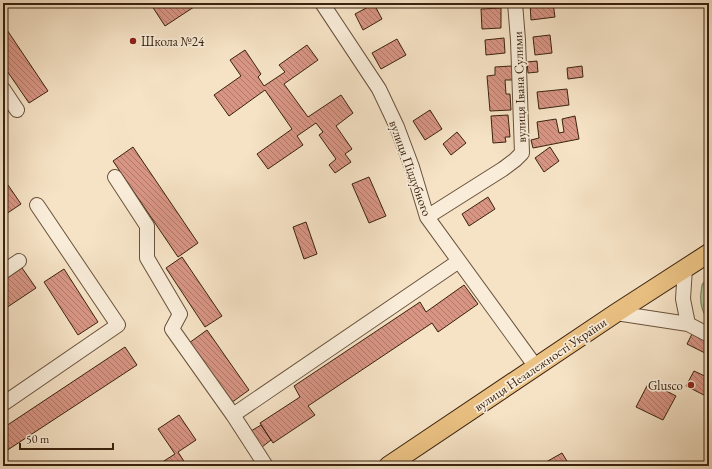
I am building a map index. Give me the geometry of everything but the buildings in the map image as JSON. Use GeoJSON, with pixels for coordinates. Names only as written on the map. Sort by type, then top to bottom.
{"type":"FeatureCollection","features":[{"type":"Feature","properties":{"kind":"main road","name":"вулиця Незалежності України"},"geometry":{"type":"LineString","coordinates":[[689,265],[709,247]]}},
{"type":"Feature","properties":{"kind":"main road","name":"вулиця Незалежності України"},"geometry":{"type":"LineString","coordinates":[[388,466],[616,313],[709,253]]}},
{"type":"Feature","properties":{"kind":"street","name":"вулиця Піддубного"},"geometry":{"type":"LineString","coordinates":[[322,3],[379,89],[397,126],[427,217],[536,367]]}},
{"type":"Feature","properties":{"kind":"street","name":"вулиця Івана Сулими"},"geometry":{"type":"LineString","coordinates":[[427,217],[503,169],[522,153],[515,3]]}},
{"type":"Feature","properties":{"kind":"street"},"geometry":{"type":"LineString","coordinates":[[3,89],[17,110]]}},
{"type":"Feature","properties":{"kind":"street"},"geometry":{"type":"LineString","coordinates":[[115,176],[148,226],[147,258],[180,314],[172,329],[233,415],[266,466]]}},
{"type":"Feature","properties":{"kind":"street"},"geometry":{"type":"LineString","coordinates":[[3,404],[118,325],[37,205]]}},
{"type":"Feature","properties":{"kind":"street"},"geometry":{"type":"LineString","coordinates":[[3,272],[19,261]]}},
{"type":"Feature","properties":{"kind":"street"},"geometry":{"type":"LineString","coordinates":[[233,415],[459,261]]}},
{"type":"Feature","properties":{"kind":"street"},"geometry":{"type":"LineString","coordinates":[[688,324],[683,299],[689,265]]}},
{"type":"Feature","properties":{"kind":"street"},"geometry":{"type":"LineString","coordinates":[[616,313],[688,324],[709,335]]}},
{"type":"Feature","properties":{"kind":"green space"},"geometry":{"type":"Polygon","coordinates":[[[709,278],[709,320],[706,317],[702,307],[701,291],[702,285],[709,278]]]}},
{"type":"Feature","properties":{"kind":"place","name":"Школа №24"},"geometry":{"type":"Point","coordinates":[133,41]}},
{"type":"Feature","properties":{"kind":"place","name":"Glusco"},"geometry":{"type":"Point","coordinates":[691,385]}}]}
